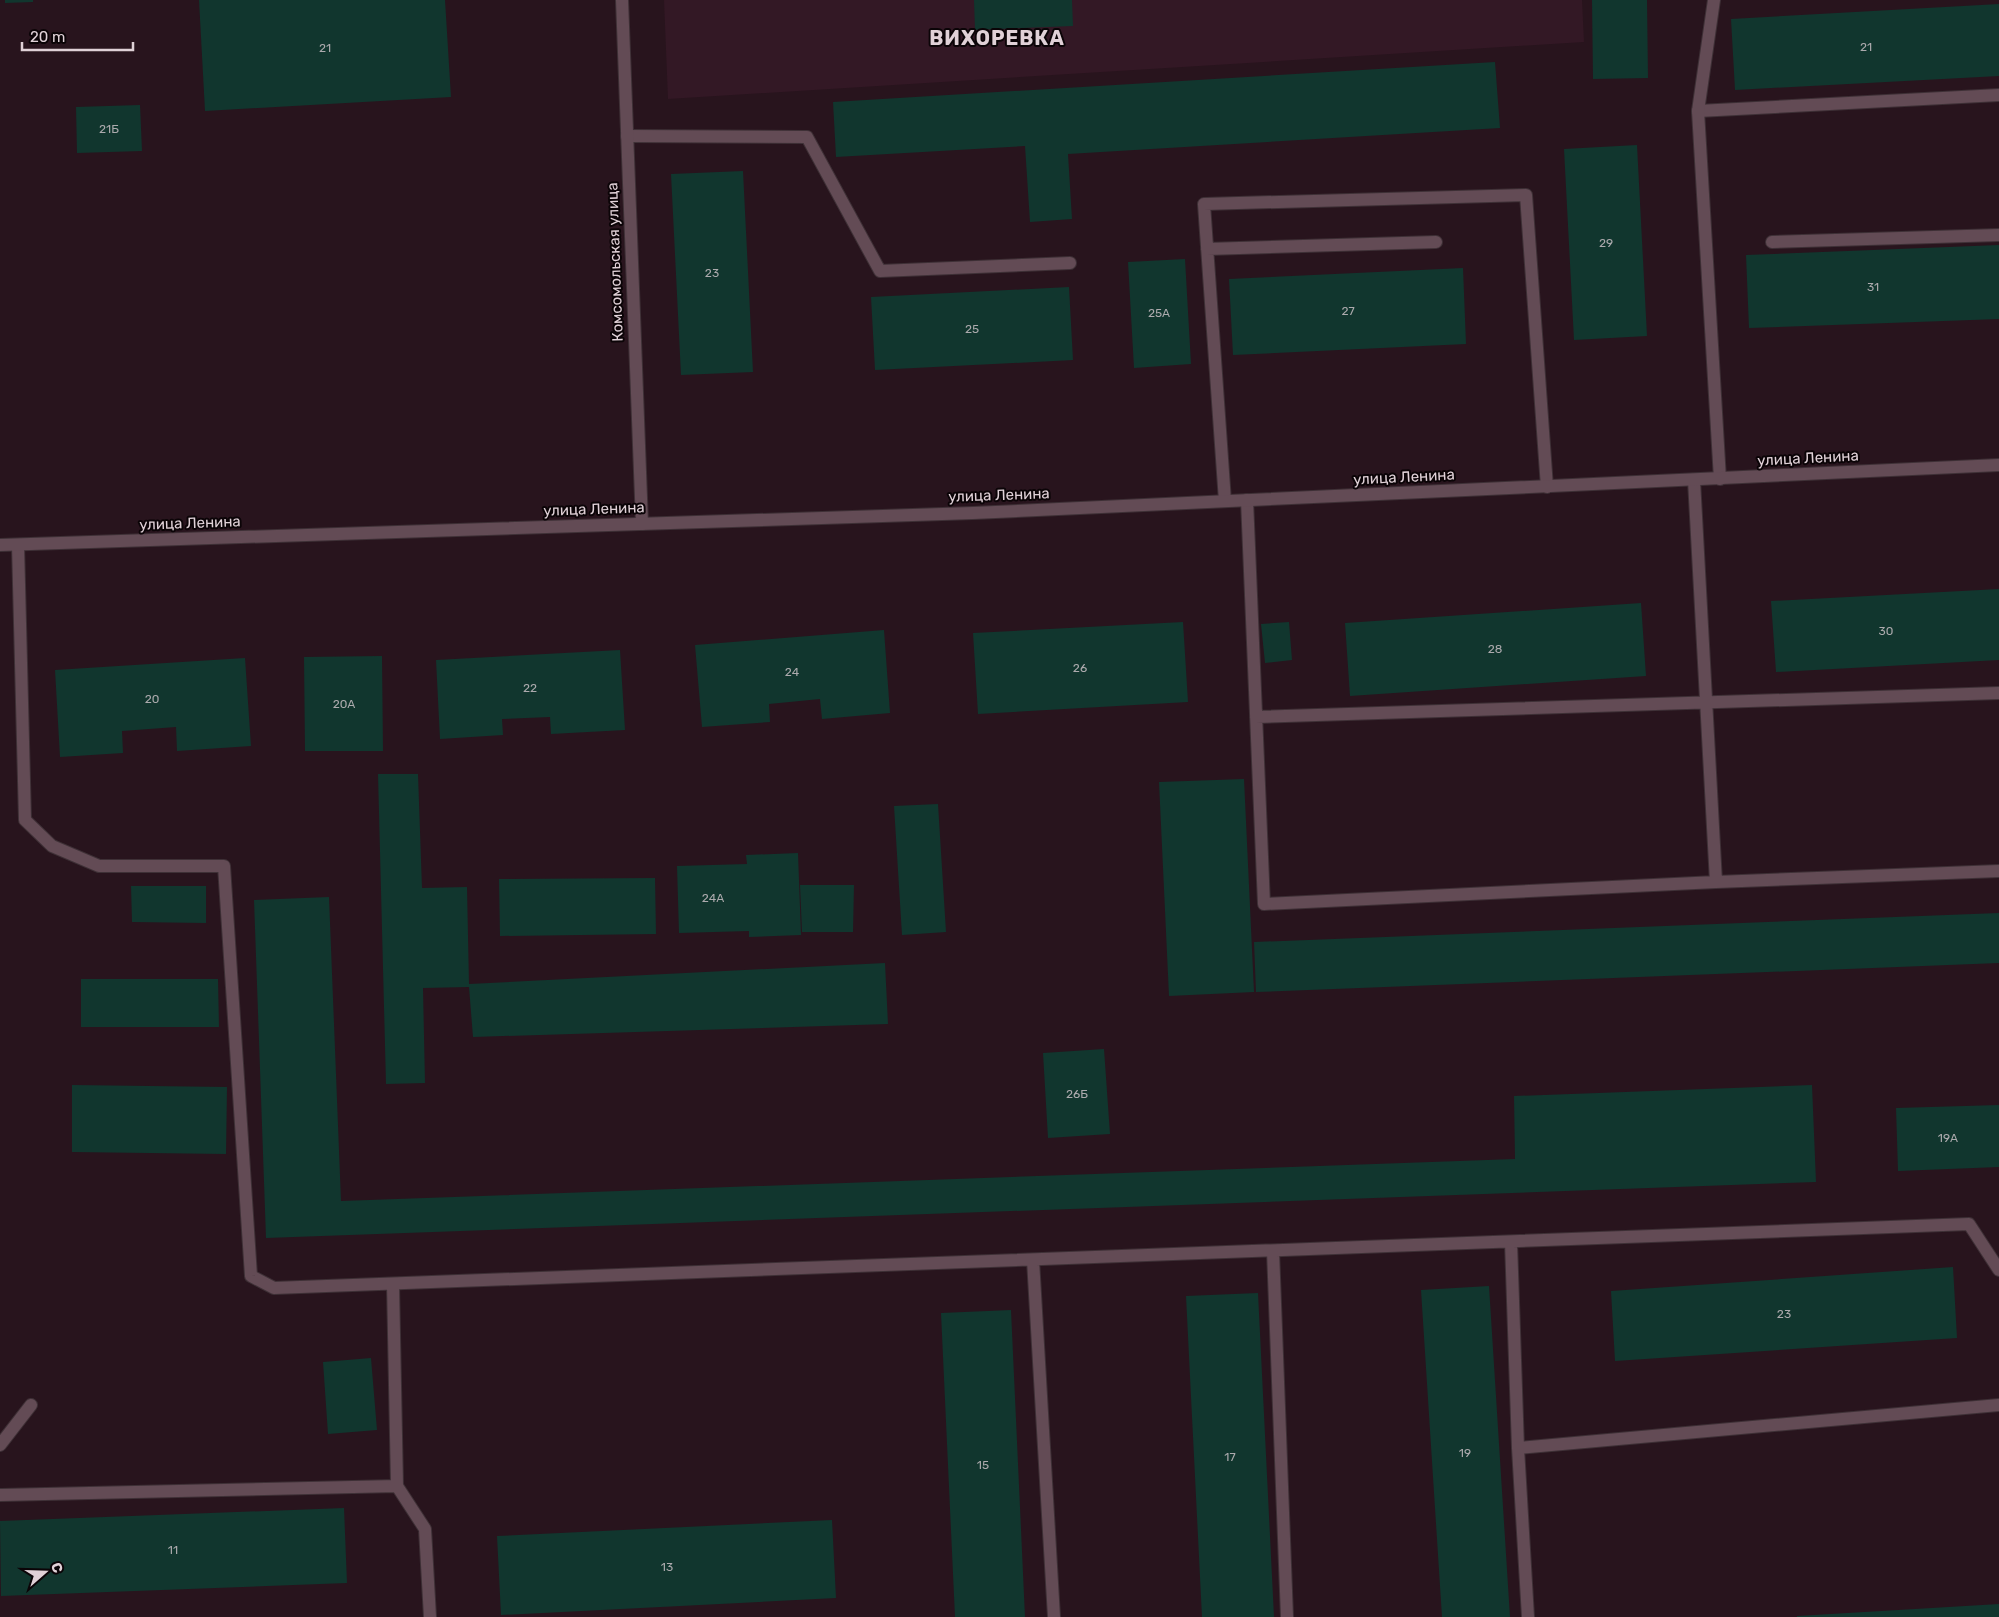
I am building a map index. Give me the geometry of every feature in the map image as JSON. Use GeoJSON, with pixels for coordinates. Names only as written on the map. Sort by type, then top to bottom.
{"type":"FeatureCollection","features":[{"type":"Feature","properties":{"kind":"street","name":"Комсомольская улица"},"geometry":{"type":"LineString","coordinates":[[622,0],[642,524]]}},
{"type":"Feature","properties":{"kind":"street"},"geometry":{"type":"LineString","coordinates":[[1714,0],[1698,111],[1720,479]]}},
{"type":"Feature","properties":{"kind":"street"},"geometry":{"type":"LineString","coordinates":[[1698,111],[1999,95]]}},
{"type":"Feature","properties":{"kind":"street"},"geometry":{"type":"LineString","coordinates":[[627,136],[807,137],[880,271],[1070,263]]}},
{"type":"Feature","properties":{"kind":"street"},"geometry":{"type":"LineString","coordinates":[[1224,501],[1204,204],[1526,195],[1547,487]]}},
{"type":"Feature","properties":{"kind":"street"},"geometry":{"type":"LineString","coordinates":[[1772,242],[1999,235]]}},
{"type":"Feature","properties":{"kind":"street"},"geometry":{"type":"LineString","coordinates":[[1207,249],[1436,242]]}},
{"type":"Feature","properties":{"kind":"street","name":"улица Ленина"},"geometry":{"type":"LineString","coordinates":[[0,545],[963,513],[1999,466]]}},
{"type":"Feature","properties":{"kind":"street"},"geometry":{"type":"LineString","coordinates":[[1694,480],[1716,882]]}},
{"type":"Feature","properties":{"kind":"street"},"geometry":{"type":"LineString","coordinates":[[1247,500],[1264,904],[1716,882],[1999,871]]}},
{"type":"Feature","properties":{"kind":"street"},"geometry":{"type":"LineString","coordinates":[[18,544],[25,820],[52,846],[98,866],[224,866],[251,1276],[274,1288],[1969,1224],[1999,1270]]}},
{"type":"Feature","properties":{"kind":"street"},"geometry":{"type":"LineString","coordinates":[[1256,717],[1999,693]]}},
{"type":"Feature","properties":{"kind":"street"},"geometry":{"type":"LineString","coordinates":[[1511,1242],[1518,1448],[1528,1617]]}},
{"type":"Feature","properties":{"kind":"street"},"geometry":{"type":"LineString","coordinates":[[1273,1251],[1287,1617]]}},
{"type":"Feature","properties":{"kind":"street"},"geometry":{"type":"LineString","coordinates":[[1033,1260],[1054,1617]]}},
{"type":"Feature","properties":{"kind":"street"},"geometry":{"type":"LineString","coordinates":[[393,1284],[397,1486],[425,1529],[430,1617]]}},
{"type":"Feature","properties":{"kind":"street"},"geometry":{"type":"LineString","coordinates":[[0,1445],[30,1405]]}},
{"type":"Feature","properties":{"kind":"street"},"geometry":{"type":"LineString","coordinates":[[1518,1448],[1999,1405]]}},
{"type":"Feature","properties":{"kind":"street"},"geometry":{"type":"LineString","coordinates":[[1,1495],[397,1486]]}},
{"type":"Feature","properties":{"kind":"shaded area"},"geometry":{"type":"Polygon","coordinates":[[[664,0],[1582,0],[1584,42],[668,99],[664,0]]]}},
{"type":"Feature","properties":{"kind":"building"},"geometry":{"type":"Polygon","coordinates":[[[5,0],[33,0],[33,2],[5,3],[5,0]]]}},
{"type":"Feature","properties":{"kind":"building"},"geometry":{"type":"Polygon","coordinates":[[[199,0],[445,0],[451,97],[205,111],[199,0]]]}},
{"type":"Feature","properties":{"kind":"building"},"geometry":{"type":"Polygon","coordinates":[[[974,0],[1072,0],[1073,26],[975,30],[974,0]]]}},
{"type":"Feature","properties":{"kind":"building"},"geometry":{"type":"Polygon","coordinates":[[[1592,0],[1647,0],[1648,78],[1593,79],[1592,0]]]}},
{"type":"Feature","properties":{"kind":"building"},"geometry":{"type":"Polygon","coordinates":[[[1999,4],[1999,76],[1735,90],[1731,19],[1999,4]]]}},
{"type":"Feature","properties":{"kind":"building"},"geometry":{"type":"Polygon","coordinates":[[[1495,62],[1500,128],[1068,154],[1072,219],[1030,222],[1025,146],[836,157],[833,102],[1495,62]]]}},
{"type":"Feature","properties":{"kind":"building"},"geometry":{"type":"Polygon","coordinates":[[[140,105],[142,151],[77,153],[76,107],[140,105]]]}},
{"type":"Feature","properties":{"kind":"building"},"geometry":{"type":"Polygon","coordinates":[[[1637,145],[1647,336],[1574,340],[1564,149],[1637,145]]]}},
{"type":"Feature","properties":{"kind":"building"},"geometry":{"type":"Polygon","coordinates":[[[743,171],[753,372],[681,375],[671,174],[743,171]]]}},
{"type":"Feature","properties":{"kind":"building"},"geometry":{"type":"Polygon","coordinates":[[[1999,245],[1999,319],[1749,328],[1746,255],[1999,245]]]}},
{"type":"Feature","properties":{"kind":"building"},"geometry":{"type":"Polygon","coordinates":[[[1185,259],[1191,364],[1134,368],[1128,262],[1185,259]]]}},
{"type":"Feature","properties":{"kind":"building"},"geometry":{"type":"Polygon","coordinates":[[[1463,268],[1466,344],[1233,355],[1229,279],[1463,268]]]}},
{"type":"Feature","properties":{"kind":"building"},"geometry":{"type":"Polygon","coordinates":[[[1069,287],[1073,360],[875,370],[871,297],[1069,287]]]}},
{"type":"Feature","properties":{"kind":"building"},"geometry":{"type":"Polygon","coordinates":[[[1999,589],[1999,660],[1776,672],[1771,601],[1999,589]]]}},
{"type":"Feature","properties":{"kind":"building"},"geometry":{"type":"Polygon","coordinates":[[[1641,603],[1646,676],[1350,696],[1345,623],[1641,603]]]}},
{"type":"Feature","properties":{"kind":"building"},"geometry":{"type":"Polygon","coordinates":[[[1183,622],[1188,702],[978,714],[973,633],[1183,622]]]}},
{"type":"Feature","properties":{"kind":"building"},"geometry":{"type":"Polygon","coordinates":[[[1289,622],[1292,660],[1265,663],[1261,624],[1289,622]]]}},
{"type":"Feature","properties":{"kind":"building"},"geometry":{"type":"Polygon","coordinates":[[[884,630],[890,713],[822,719],[820,699],[769,704],[770,722],[702,727],[695,645],[884,630]]]}},
{"type":"Feature","properties":{"kind":"building"},"geometry":{"type":"Polygon","coordinates":[[[620,650],[625,730],[551,734],[550,717],[502,719],[503,735],[440,739],[436,660],[620,650]]]}},
{"type":"Feature","properties":{"kind":"building"},"geometry":{"type":"Polygon","coordinates":[[[382,656],[383,751],[305,751],[304,657],[382,656]]]}},
{"type":"Feature","properties":{"kind":"building"},"geometry":{"type":"Polygon","coordinates":[[[245,658],[251,746],[177,751],[176,727],[122,731],[123,753],[60,757],[55,670],[245,658]]]}},
{"type":"Feature","properties":{"kind":"building"},"geometry":{"type":"Polygon","coordinates":[[[378,774],[418,774],[422,888],[467,887],[469,984],[885,963],[888,1024],[473,1037],[469,987],[423,988],[425,1083],[386,1084],[378,774]]]}},
{"type":"Feature","properties":{"kind":"building"},"geometry":{"type":"Polygon","coordinates":[[[1244,779],[1254,992],[1169,996],[1159,782],[1244,779]]]}},
{"type":"Feature","properties":{"kind":"building"},"geometry":{"type":"Polygon","coordinates":[[[938,804],[946,932],[902,935],[894,806],[938,804]]]}},
{"type":"Feature","properties":{"kind":"building"},"geometry":{"type":"Polygon","coordinates":[[[798,853],[801,935],[749,937],[749,931],[679,933],[677,866],[747,864],[746,855],[798,853]]]}},
{"type":"Feature","properties":{"kind":"building"},"geometry":{"type":"Polygon","coordinates":[[[655,878],[656,934],[500,936],[499,879],[655,878]]]}},
{"type":"Feature","properties":{"kind":"building"},"geometry":{"type":"Polygon","coordinates":[[[800,885],[854,885],[853,932],[802,932],[800,885]]]}},
{"type":"Feature","properties":{"kind":"building"},"geometry":{"type":"Polygon","coordinates":[[[131,886],[206,886],[206,923],[132,922],[131,886]]]}},
{"type":"Feature","properties":{"kind":"building"},"geometry":{"type":"Polygon","coordinates":[[[329,897],[341,1201],[1515,1159],[1514,1096],[1812,1085],[1816,1182],[266,1238],[254,900],[329,897]]]}},
{"type":"Feature","properties":{"kind":"building"},"geometry":{"type":"Polygon","coordinates":[[[1999,913],[1999,963],[1256,992],[1254,942],[1999,913]]]}},
{"type":"Feature","properties":{"kind":"building"},"geometry":{"type":"Polygon","coordinates":[[[81,979],[218,979],[219,1027],[81,1027],[81,979]]]}},
{"type":"Feature","properties":{"kind":"building"},"geometry":{"type":"Polygon","coordinates":[[[1104,1049],[1110,1134],[1048,1138],[1043,1053],[1104,1049]]]}},
{"type":"Feature","properties":{"kind":"building"},"geometry":{"type":"Polygon","coordinates":[[[72,1085],[227,1087],[226,1154],[72,1152],[72,1085]]]}},
{"type":"Feature","properties":{"kind":"building"},"geometry":{"type":"Polygon","coordinates":[[[1999,1105],[1999,1167],[1898,1171],[1896,1108],[1999,1105]]]}},
{"type":"Feature","properties":{"kind":"building"},"geometry":{"type":"Polygon","coordinates":[[[1953,1267],[1957,1338],[1615,1361],[1611,1291],[1953,1267]]]}},
{"type":"Feature","properties":{"kind":"building"},"geometry":{"type":"Polygon","coordinates":[[[1489,1286],[1510,1617],[1442,1617],[1421,1290],[1489,1286]]]}},
{"type":"Feature","properties":{"kind":"building"},"geometry":{"type":"Polygon","coordinates":[[[1258,1293],[1274,1617],[1202,1617],[1186,1296],[1258,1293]]]}},
{"type":"Feature","properties":{"kind":"building"},"geometry":{"type":"Polygon","coordinates":[[[1011,1310],[1025,1617],[955,1617],[941,1313],[1011,1310]]]}},
{"type":"Feature","properties":{"kind":"building"},"geometry":{"type":"Polygon","coordinates":[[[371,1358],[377,1430],[328,1434],[323,1362],[371,1358]]]}},
{"type":"Feature","properties":{"kind":"building"},"geometry":{"type":"Polygon","coordinates":[[[344,1508],[347,1583],[1,1596],[0,1521],[344,1508]]]}},
{"type":"Feature","properties":{"kind":"building"},"geometry":{"type":"Polygon","coordinates":[[[832,1520],[836,1598],[501,1615],[497,1536],[832,1520]]]}},
{"type":"Feature","properties":{"kind":"building"},"geometry":{"type":"Polygon","coordinates":[[[1999,1604],[1999,1617],[1797,1617],[1797,1616],[1999,1604]]]}},
{"type":"Feature","properties":{"kind":"district","name":"ВИХОРЕВКА"},"geometry":{"type":"Point","coordinates":[997,38]}}]}
